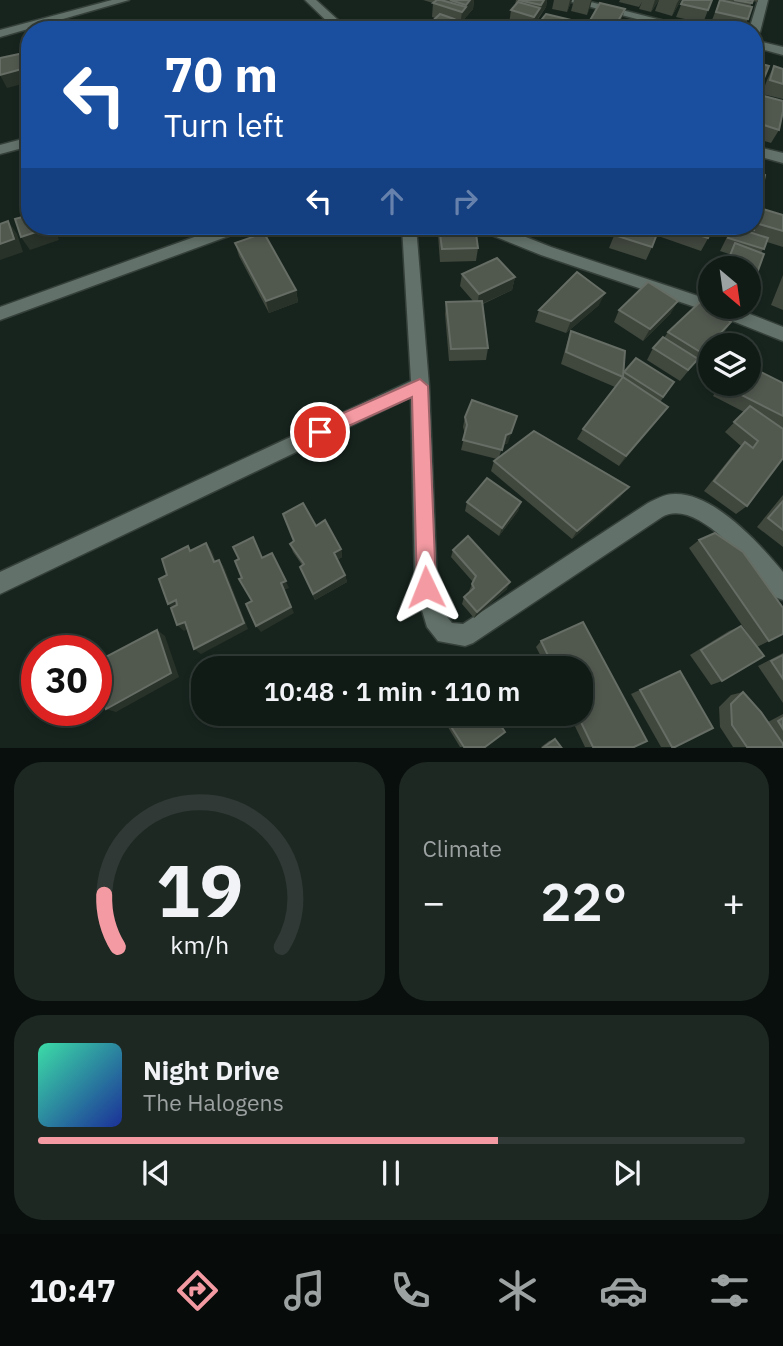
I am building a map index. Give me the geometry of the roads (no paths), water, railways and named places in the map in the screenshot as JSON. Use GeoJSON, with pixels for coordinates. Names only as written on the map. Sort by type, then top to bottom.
{"type":"FeatureCollection","features":[{"type":"Feature","properties":{"kind":"street"},"geometry":{"type":"LineString","coordinates":[[47,21],[124,0]]}},
{"type":"Feature","properties":{"kind":"street"},"geometry":{"type":"LineString","coordinates":[[310,0],[333,21]]}},
{"type":"Feature","properties":{"kind":"street"},"geometry":{"type":"LineString","coordinates":[[569,0],[659,21]]}},
{"type":"Feature","properties":{"kind":"street"},"geometry":{"type":"LineString","coordinates":[[757,21],[763,0]]}},
{"type":"Feature","properties":{"kind":"street"},"geometry":{"type":"LineString","coordinates":[[632,21],[635,15]]}},
{"type":"Feature","properties":{"kind":"street"},"geometry":{"type":"LineString","coordinates":[[0,34],[21,28]]}},
{"type":"Feature","properties":{"kind":"street"},"geometry":{"type":"LineString","coordinates":[[763,45],[783,51]]}},
{"type":"Feature","properties":{"kind":"street"},"geometry":{"type":"LineString","coordinates":[[0,150],[21,144]]}},
{"type":"Feature","properties":{"kind":"street"},"geometry":{"type":"LineString","coordinates":[[763,152],[783,158]]}},
{"type":"Feature","properties":{"kind":"street"},"geometry":{"type":"LineString","coordinates":[[0,314],[215,235]]}},
{"type":"Feature","properties":{"kind":"street"},"geometry":{"type":"LineString","coordinates":[[410,235],[420,386],[426,587],[435,619],[446,633],[465,635],[645,517],[676,502],[689,504],[739,539],[783,589]]}},
{"type":"Feature","properties":{"kind":"street"},"geometry":{"type":"LineString","coordinates":[[506,235],[698,302]]}},
{"type":"Feature","properties":{"kind":"street"},"geometry":{"type":"LineString","coordinates":[[744,319],[783,334]]}},
{"type":"Feature","properties":{"kind":"street"},"geometry":{"type":"LineString","coordinates":[[0,583],[420,386]]}}]}
